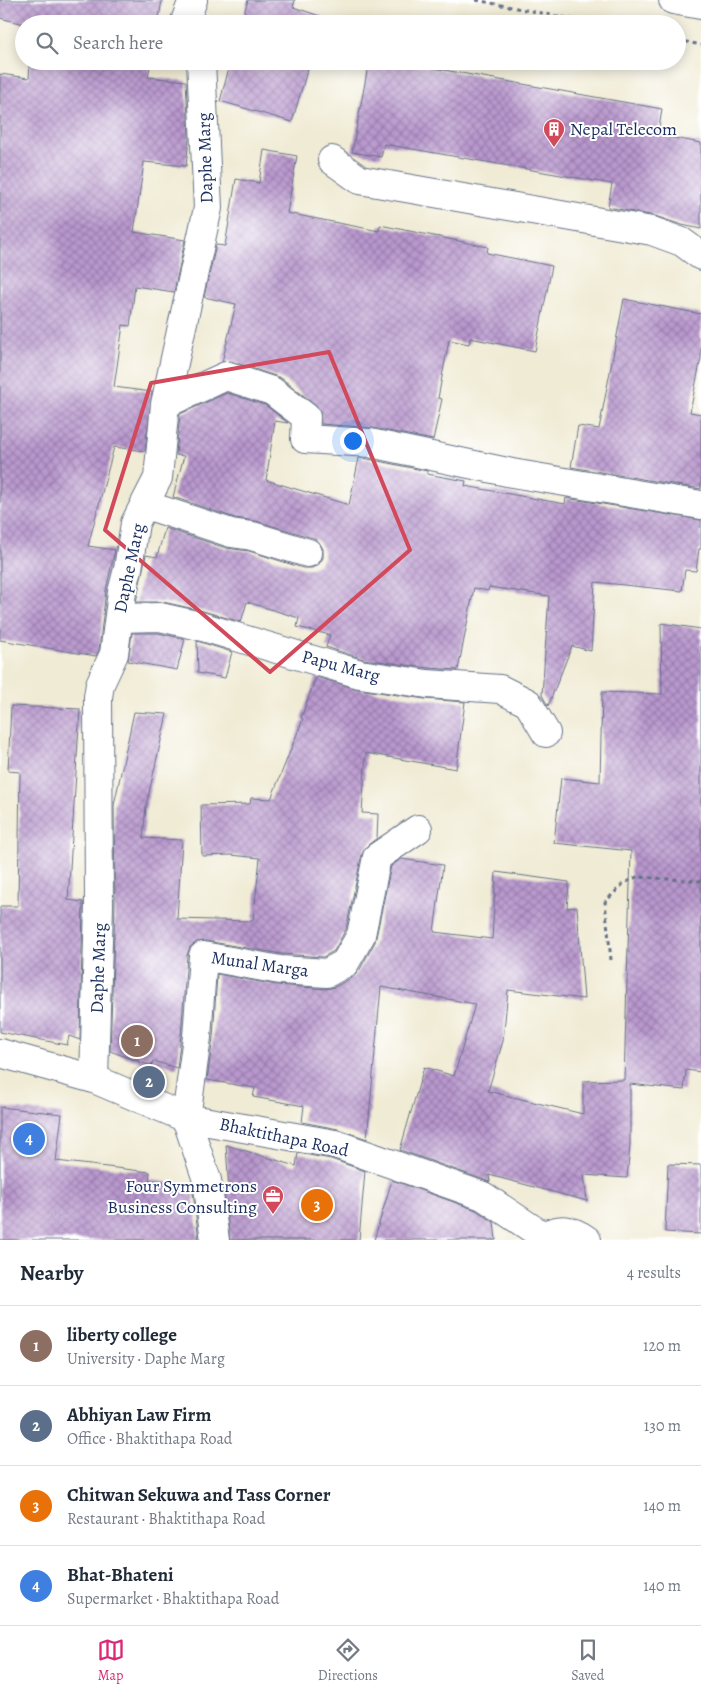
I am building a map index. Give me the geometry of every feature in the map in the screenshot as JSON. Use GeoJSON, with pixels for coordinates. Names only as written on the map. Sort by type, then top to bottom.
{"type":"FeatureCollection","features":[{"type":"Feature","properties":{"kind":"street"},"geometry":{"type":"LineString","coordinates":[[187,15],[193,0]]}},
{"type":"Feature","properties":{"kind":"street"},"geometry":{"type":"LineString","coordinates":[[674,0],[701,5]]}},
{"type":"Feature","properties":{"kind":"street","name":"Daphe Marg"},"geometry":{"type":"LineString","coordinates":[[94,1079],[99,905],[98,697],[100,684],[114,654],[122,592],[136,523],[158,478],[164,404],[208,208],[201,70]]}},
{"type":"Feature","properties":{"kind":"street"},"geometry":{"type":"LineString","coordinates":[[332,160],[360,180],[652,231],[682,242],[701,256]]}},
{"type":"Feature","properties":{"kind":"street"},"geometry":{"type":"LineString","coordinates":[[164,404],[226,376],[272,391],[306,417],[305,439],[370,443],[512,473],[700,504]]}},
{"type":"Feature","properties":{"kind":"street"},"geometry":{"type":"LineString","coordinates":[[146,505],[231,533],[252,536],[308,553]]}},
{"type":"Feature","properties":{"kind":"street","name":"Papu Marg"},"geometry":{"type":"LineString","coordinates":[[119,618],[160,617],[200,626],[360,674],[427,684],[500,689],[528,703],[546,733]]}},
{"type":"Feature","properties":{"kind":"street","name":"Munal Marga"},"geometry":{"type":"LineString","coordinates":[[186,1118],[197,1037],[203,956],[280,970],[327,973],[345,963],[361,935],[377,858],[418,829]]}},
{"type":"Feature","properties":{"kind":"street","name":"Bhaktithapa Road"},"geometry":{"type":"LineString","coordinates":[[0,1053],[94,1079],[186,1118],[335,1144],[483,1196],[541,1238],[554,1230],[566,1230],[578,1234],[587,1240]]}},
{"type":"Feature","properties":{"kind":"street"},"geometry":{"type":"LineString","coordinates":[[186,1118],[207,1180],[214,1240]]}},
{"type":"Feature","properties":{"kind":"path"},"geometry":{"type":"LineString","coordinates":[[476,0],[551,15]]}},
{"type":"Feature","properties":{"kind":"path"},"geometry":{"type":"LineString","coordinates":[[686,42],[701,45]]}},
{"type":"Feature","properties":{"kind":"path"},"geometry":{"type":"LineString","coordinates":[[611,960],[605,902],[624,883],[636,877],[701,881]]}},
{"type":"Feature","properties":{"kind":"highlighted area"},"geometry":{"type":"Polygon","coordinates":[[[329,352],[410,550],[270,672],[105,530],[151,383],[329,352]]]}},
{"type":"Feature","properties":{"kind":"building"},"geometry":{"type":"Polygon","coordinates":[[[0,0],[162,0],[160,15],[15,15],[15,22],[0,18],[0,0]]]}},
{"type":"Feature","properties":{"kind":"building"},"geometry":{"type":"Polygon","coordinates":[[[248,0],[295,0],[293,7],[317,15],[244,15],[248,0]]]}},
{"type":"Feature","properties":{"kind":"building"},"geometry":{"type":"Polygon","coordinates":[[[29,70],[149,70],[148,77],[186,81],[189,138],[186,166],[144,162],[134,232],[185,240],[174,292],[135,286],[130,326],[123,325],[114,387],[152,392],[145,451],[114,447],[88,546],[115,550],[106,590],[99,650],[96,656],[0,640],[0,74],[29,78],[29,70]]]}},
{"type":"Feature","properties":{"kind":"building"},"geometry":{"type":"Polygon","coordinates":[[[229,70],[307,70],[292,122],[220,101],[229,70]]]}},
{"type":"Feature","properties":{"kind":"building","name":"Nepal Telecom"},"geometry":{"type":"Polygon","coordinates":[[[367,70],[444,70],[662,109],[658,135],[701,143],[701,229],[655,216],[608,207],[612,184],[384,144],[381,157],[352,152],[367,70]]]}},
{"type":"Feature","properties":{"kind":"building"},"geometry":{"type":"Polygon","coordinates":[[[264,150],[297,156],[287,213],[379,231],[380,225],[488,247],[487,253],[552,266],[535,351],[470,338],[469,344],[449,340],[438,398],[442,399],[433,440],[373,428],[321,424],[320,411],[316,405],[281,378],[231,361],[222,362],[236,304],[204,297],[216,245],[225,246],[236,179],[259,183],[264,150]]]}},
{"type":"Feature","properties":{"kind":"building"},"geometry":{"type":"Polygon","coordinates":[[[624,299],[701,314],[701,358],[690,412],[701,414],[701,489],[571,467],[578,426],[599,429],[624,299]]]}},
{"type":"Feature","properties":{"kind":"building"},"geometry":{"type":"Polygon","coordinates":[[[227,393],[265,405],[288,423],[275,421],[266,480],[349,505],[359,458],[427,471],[427,474],[466,481],[465,486],[565,504],[566,498],[701,520],[701,549],[699,549],[696,571],[685,570],[682,591],[595,582],[591,651],[572,646],[548,706],[542,695],[549,596],[489,587],[488,591],[474,588],[458,670],[363,659],[326,647],[330,635],[297,627],[299,618],[247,602],[241,622],[163,602],[136,602],[146,555],[157,557],[165,528],[226,548],[249,551],[303,568],[312,568],[319,564],[323,558],[323,549],[319,542],[313,538],[256,521],[235,518],[173,497],[184,456],[176,455],[180,414],[227,393]]]}},
{"type":"Feature","properties":{"kind":"building"},"geometry":{"type":"Polygon","coordinates":[[[661,623],[701,629],[701,1072],[686,1070],[684,1090],[630,1084],[630,1145],[627,1178],[584,1175],[587,1201],[489,1175],[490,1182],[400,1150],[424,1067],[454,1076],[475,1004],[381,987],[367,1139],[338,1129],[302,1122],[304,1106],[253,1097],[255,1088],[207,1080],[213,1038],[217,974],[277,985],[326,989],[335,987],[353,977],[359,971],[375,942],[391,866],[401,859],[443,865],[434,932],[492,939],[496,872],[569,882],[567,908],[577,907],[584,999],[508,990],[503,1041],[488,1091],[583,1114],[583,1081],[624,1080],[631,851],[554,843],[561,778],[600,782],[602,692],[662,694],[661,623]]]}},
{"type":"Feature","properties":{"kind":"building"},"geometry":{"type":"Polygon","coordinates":[[[132,633],[158,633],[185,639],[177,670],[128,661],[132,633]]]}},
{"type":"Feature","properties":{"kind":"building"},"geometry":{"type":"Polygon","coordinates":[[[197,641],[232,652],[225,678],[198,673],[197,641]]]}},
{"type":"Feature","properties":{"kind":"building"},"geometry":{"type":"Polygon","coordinates":[[[316,677],[358,689],[425,699],[465,702],[456,769],[366,753],[362,813],[378,814],[377,838],[368,845],[362,854],[346,929],[334,951],[323,957],[282,954],[206,941],[197,942],[190,947],[187,955],[177,1068],[153,1061],[151,1066],[110,1051],[115,905],[114,805],[134,712],[167,714],[146,806],[143,838],[182,840],[177,919],[253,921],[260,858],[231,855],[202,856],[201,805],[250,804],[251,798],[271,799],[303,719],[301,718],[316,677]]]}},
{"type":"Feature","properties":{"kind":"building"},"geometry":{"type":"Polygon","coordinates":[[[11,706],[80,709],[68,900],[83,902],[80,1040],[69,1036],[67,1045],[0,1032],[0,906],[18,906],[20,772],[8,771],[11,706]]]}},
{"type":"Feature","properties":{"kind":"building"},"geometry":{"type":"Polygon","coordinates":[[[0,1107],[62,1114],[56,1161],[150,1172],[149,1180],[192,1185],[199,1240],[0,1240],[0,1107]]]}},
{"type":"Feature","properties":{"kind":"building"},"geometry":{"type":"Polygon","coordinates":[[[226,1145],[296,1166],[298,1153],[331,1159],[365,1171],[359,1240],[230,1240],[224,1190],[229,1190],[226,1145]]]}},
{"type":"Feature","properties":{"kind":"building"},"geometry":{"type":"Polygon","coordinates":[[[668,1164],[701,1165],[701,1234],[665,1232],[668,1164]]]}},
{"type":"Feature","properties":{"kind":"building"},"geometry":{"type":"Polygon","coordinates":[[[392,1180],[476,1210],[494,1222],[496,1240],[374,1240],[392,1180]]]}},
{"type":"Feature","properties":{"kind":"place","name":"Nepal Telecom"},"geometry":{"type":"Point","coordinates":[554,148]}},
{"type":"Feature","properties":{"kind":"place","name":"liberty college"},"geometry":{"type":"Point","coordinates":[137,1041]}},
{"type":"Feature","properties":{"kind":"place","name":"Abhiyan Law Firm"},"geometry":{"type":"Point","coordinates":[149,1082]}},
{"type":"Feature","properties":{"kind":"place","name":"Bhat-Bhateni"},"geometry":{"type":"Point","coordinates":[29,1139]}},
{"type":"Feature","properties":{"kind":"place","name":"Chitwan Sekuwa and Tass Corner"},"geometry":{"type":"Point","coordinates":[317,1205]}},
{"type":"Feature","properties":{"kind":"place","name":"Four Symmetrons Business Consulting"},"geometry":{"type":"Point","coordinates":[273,1215]}}]}
